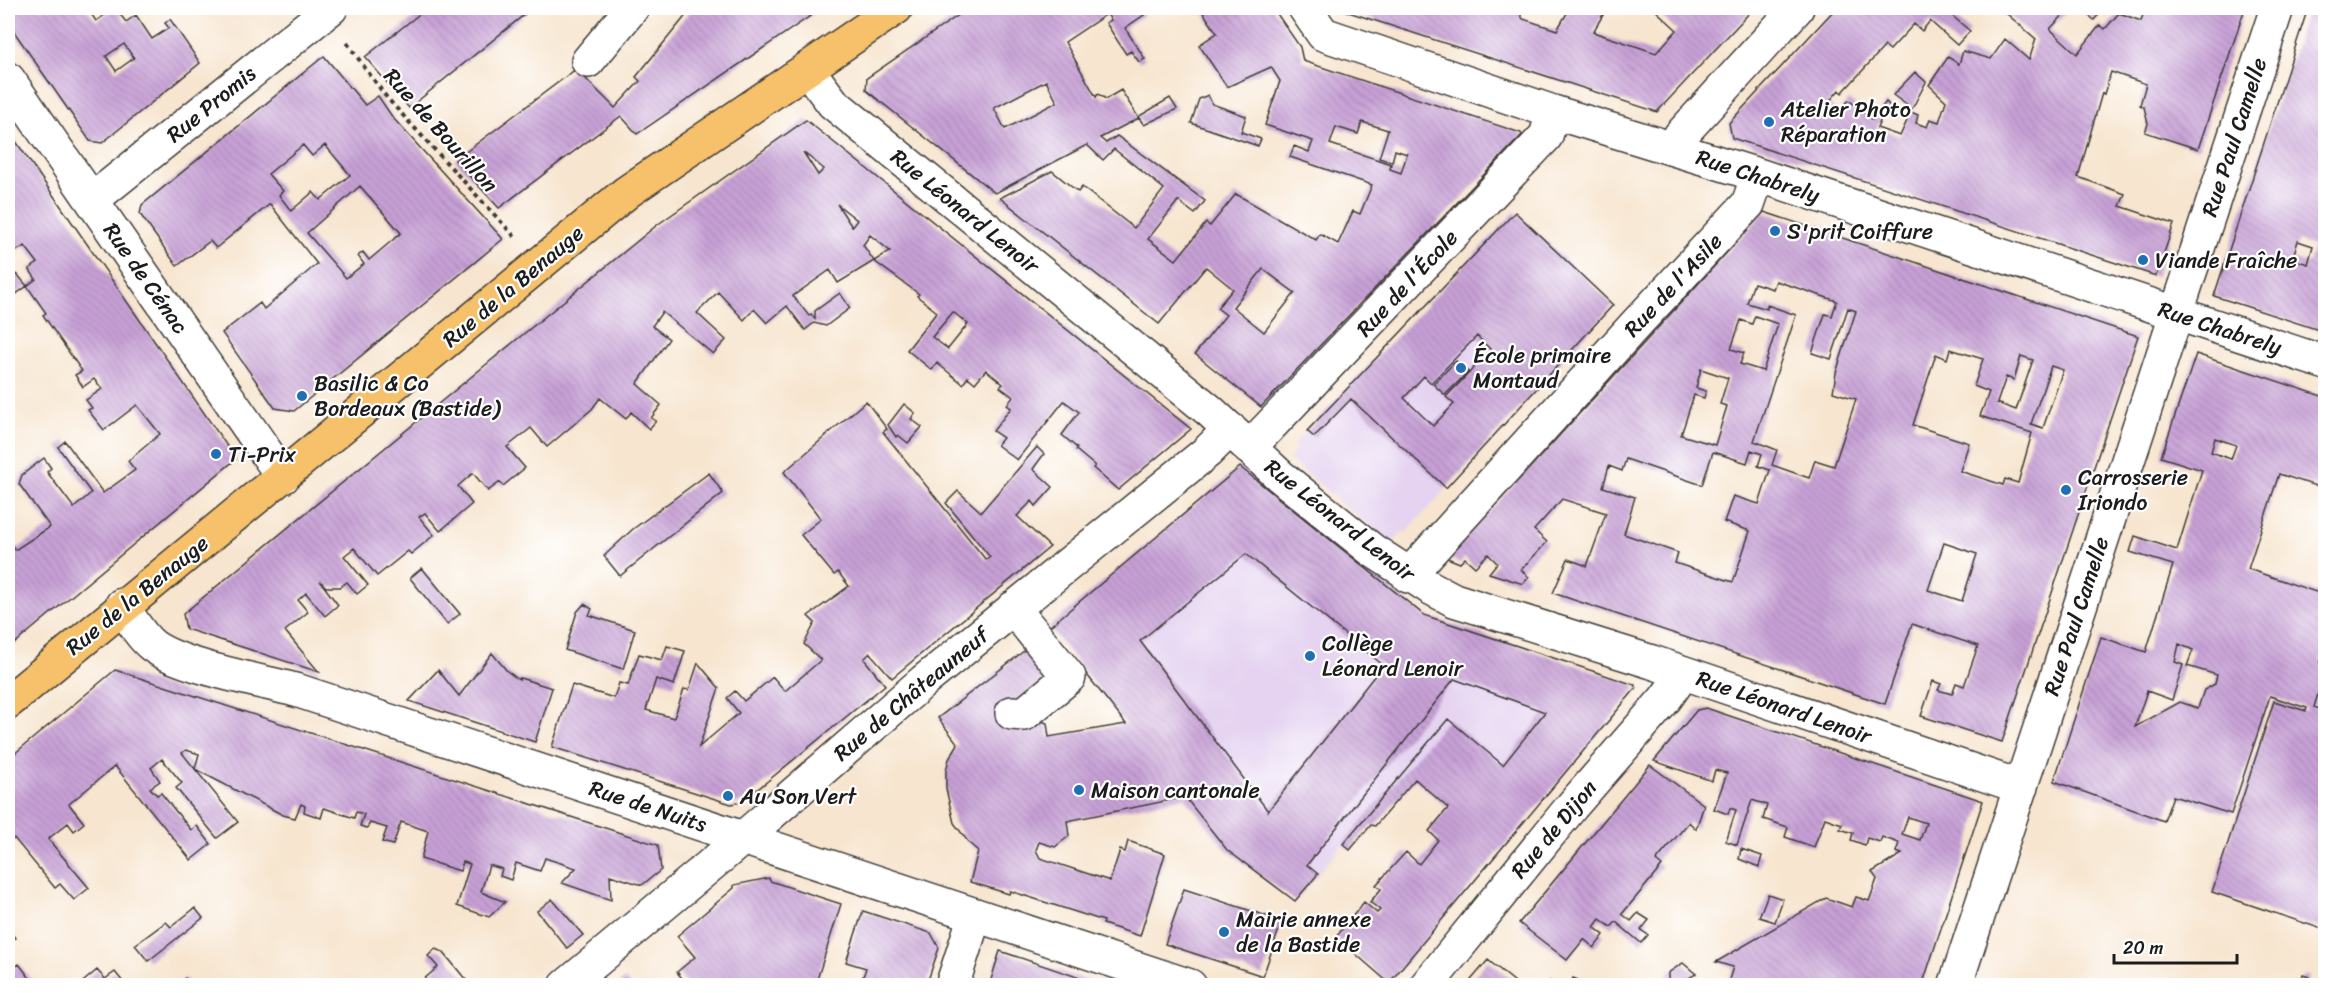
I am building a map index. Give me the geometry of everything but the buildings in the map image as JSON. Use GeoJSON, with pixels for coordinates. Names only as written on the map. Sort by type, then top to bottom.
{"type":"FeatureCollection","features":[{"type":"Feature","properties":{"kind":"main road","name":"Rue de la Benauge"},"geometry":{"type":"LineString","coordinates":[[8,702],[122,605],[283,477],[627,192],[896,8]]}},
{"type":"Feature","properties":{"kind":"street"},"geometry":{"type":"LineString","coordinates":[[588,61],[632,8]]}},
{"type":"Feature","properties":{"kind":"street","name":"Rue Chabrely"},"geometry":{"type":"LineString","coordinates":[[1305,8],[1323,34],[1553,112],[1758,175],[2325,363]]}},
{"type":"Feature","properties":{"kind":"street"},"geometry":{"type":"LineString","coordinates":[[1676,149],[1680,136],[1797,8]]}},
{"type":"Feature","properties":{"kind":"street","name":"Rue Paul Camelle"},"geometry":{"type":"LineString","coordinates":[[1955,986],[2277,8]]}},
{"type":"Feature","properties":{"kind":"street","name":"Rue Promis"},"geometry":{"type":"LineString","coordinates":[[92,200],[328,9]]}},
{"type":"Feature","properties":{"kind":"street","name":"Rue Léonard Lenoir"},"geometry":{"type":"LineString","coordinates":[[807,69],[832,103],[1210,411],[1280,476],[1408,576],[1454,600],[1679,671],[2020,787]]}},
{"type":"Feature","properties":{"kind":"street","name":"Rue de Cénac"},"geometry":{"type":"LineString","coordinates":[[8,79],[283,477]]}},
{"type":"Feature","properties":{"kind":"street","name":"Rue de l'École"},"geometry":{"type":"LineString","coordinates":[[1239,439],[1546,136],[1553,112]]}},
{"type":"Feature","properties":{"kind":"street","name":"Rue de l'Asile"},"geometry":{"type":"LineString","coordinates":[[1408,576],[1748,204],[1758,175]]}},
{"type":"Feature","properties":{"kind":"street","name":"Rue de Châteauneuf"},"geometry":{"type":"LineString","coordinates":[[566,986],[1013,608],[1207,452],[1239,439]]}},
{"type":"Feature","properties":{"kind":"street","name":"Rue de Nuits"},"geometry":{"type":"LineString","coordinates":[[122,605],[140,632],[154,646],[186,662],[299,691],[1190,986]]}},
{"type":"Feature","properties":{"kind":"street"},"geometry":{"type":"LineString","coordinates":[[1012,713],[1024,714],[1069,677],[1013,608]]}},
{"type":"Feature","properties":{"kind":"street","name":"Rue de Dijon"},"geometry":{"type":"LineString","coordinates":[[1426,986],[1572,806],[1665,699],[1675,685],[1679,671]]}},
{"type":"Feature","properties":{"kind":"street"},"geometry":{"type":"LineString","coordinates":[[952,986],[975,915]]}},
{"type":"Feature","properties":{"kind":"path","name":"Rue de Bourillon"},"geometry":{"type":"LineString","coordinates":[[328,9],[360,64],[387,98],[540,264]]}},
{"type":"Feature","properties":{"kind":"shaded area","name":"École primaire Montaud"},"geometry":{"type":"Polygon","coordinates":[[[1515,212],[1613,305],[1406,533],[1403,531],[1391,544],[1289,459],[1297,450],[1293,445],[1515,212]]]}},
{"type":"Feature","properties":{"kind":"shaded area","name":"Collège Léonard Lenoir"},"geometry":{"type":"Polygon","coordinates":[[[1240,467],[1424,615],[1635,685],[1636,688],[1500,852],[1405,771],[1295,901],[1227,850],[1049,627],[1240,467]]]}},
{"type":"Feature","properties":{"kind":"place","name":"Atelier Photo Réparation"},"geometry":{"type":"Point","coordinates":[1769,122]}},
{"type":"Feature","properties":{"kind":"place","name":"S'prit Coiffure"},"geometry":{"type":"Point","coordinates":[1775,231]}},
{"type":"Feature","properties":{"kind":"place","name":"Viande Fraîche"},"geometry":{"type":"Point","coordinates":[2143,260]}},
{"type":"Feature","properties":{"kind":"place","name":"École primaire Montaud"},"geometry":{"type":"Point","coordinates":[1461,368]}},
{"type":"Feature","properties":{"kind":"place","name":"Basilic & Co Bordeaux (Bastide)"},"geometry":{"type":"Point","coordinates":[302,396]}},
{"type":"Feature","properties":{"kind":"place","name":"Ti-Prix"},"geometry":{"type":"Point","coordinates":[216,454]}},
{"type":"Feature","properties":{"kind":"place","name":"Carrosserie Iriondo"},"geometry":{"type":"Point","coordinates":[2066,490]}},
{"type":"Feature","properties":{"kind":"place","name":"Collège Léonard Lenoir"},"geometry":{"type":"Point","coordinates":[1310,656]}},
{"type":"Feature","properties":{"kind":"place","name":"Maison cantonale"},"geometry":{"type":"Point","coordinates":[1079,790]}},
{"type":"Feature","properties":{"kind":"place","name":"Au Son Vert"},"geometry":{"type":"Point","coordinates":[728,796]}},
{"type":"Feature","properties":{"kind":"place","name":"Mairie annexe de la Bastide"},"geometry":{"type":"Point","coordinates":[1224,932]}}]}
